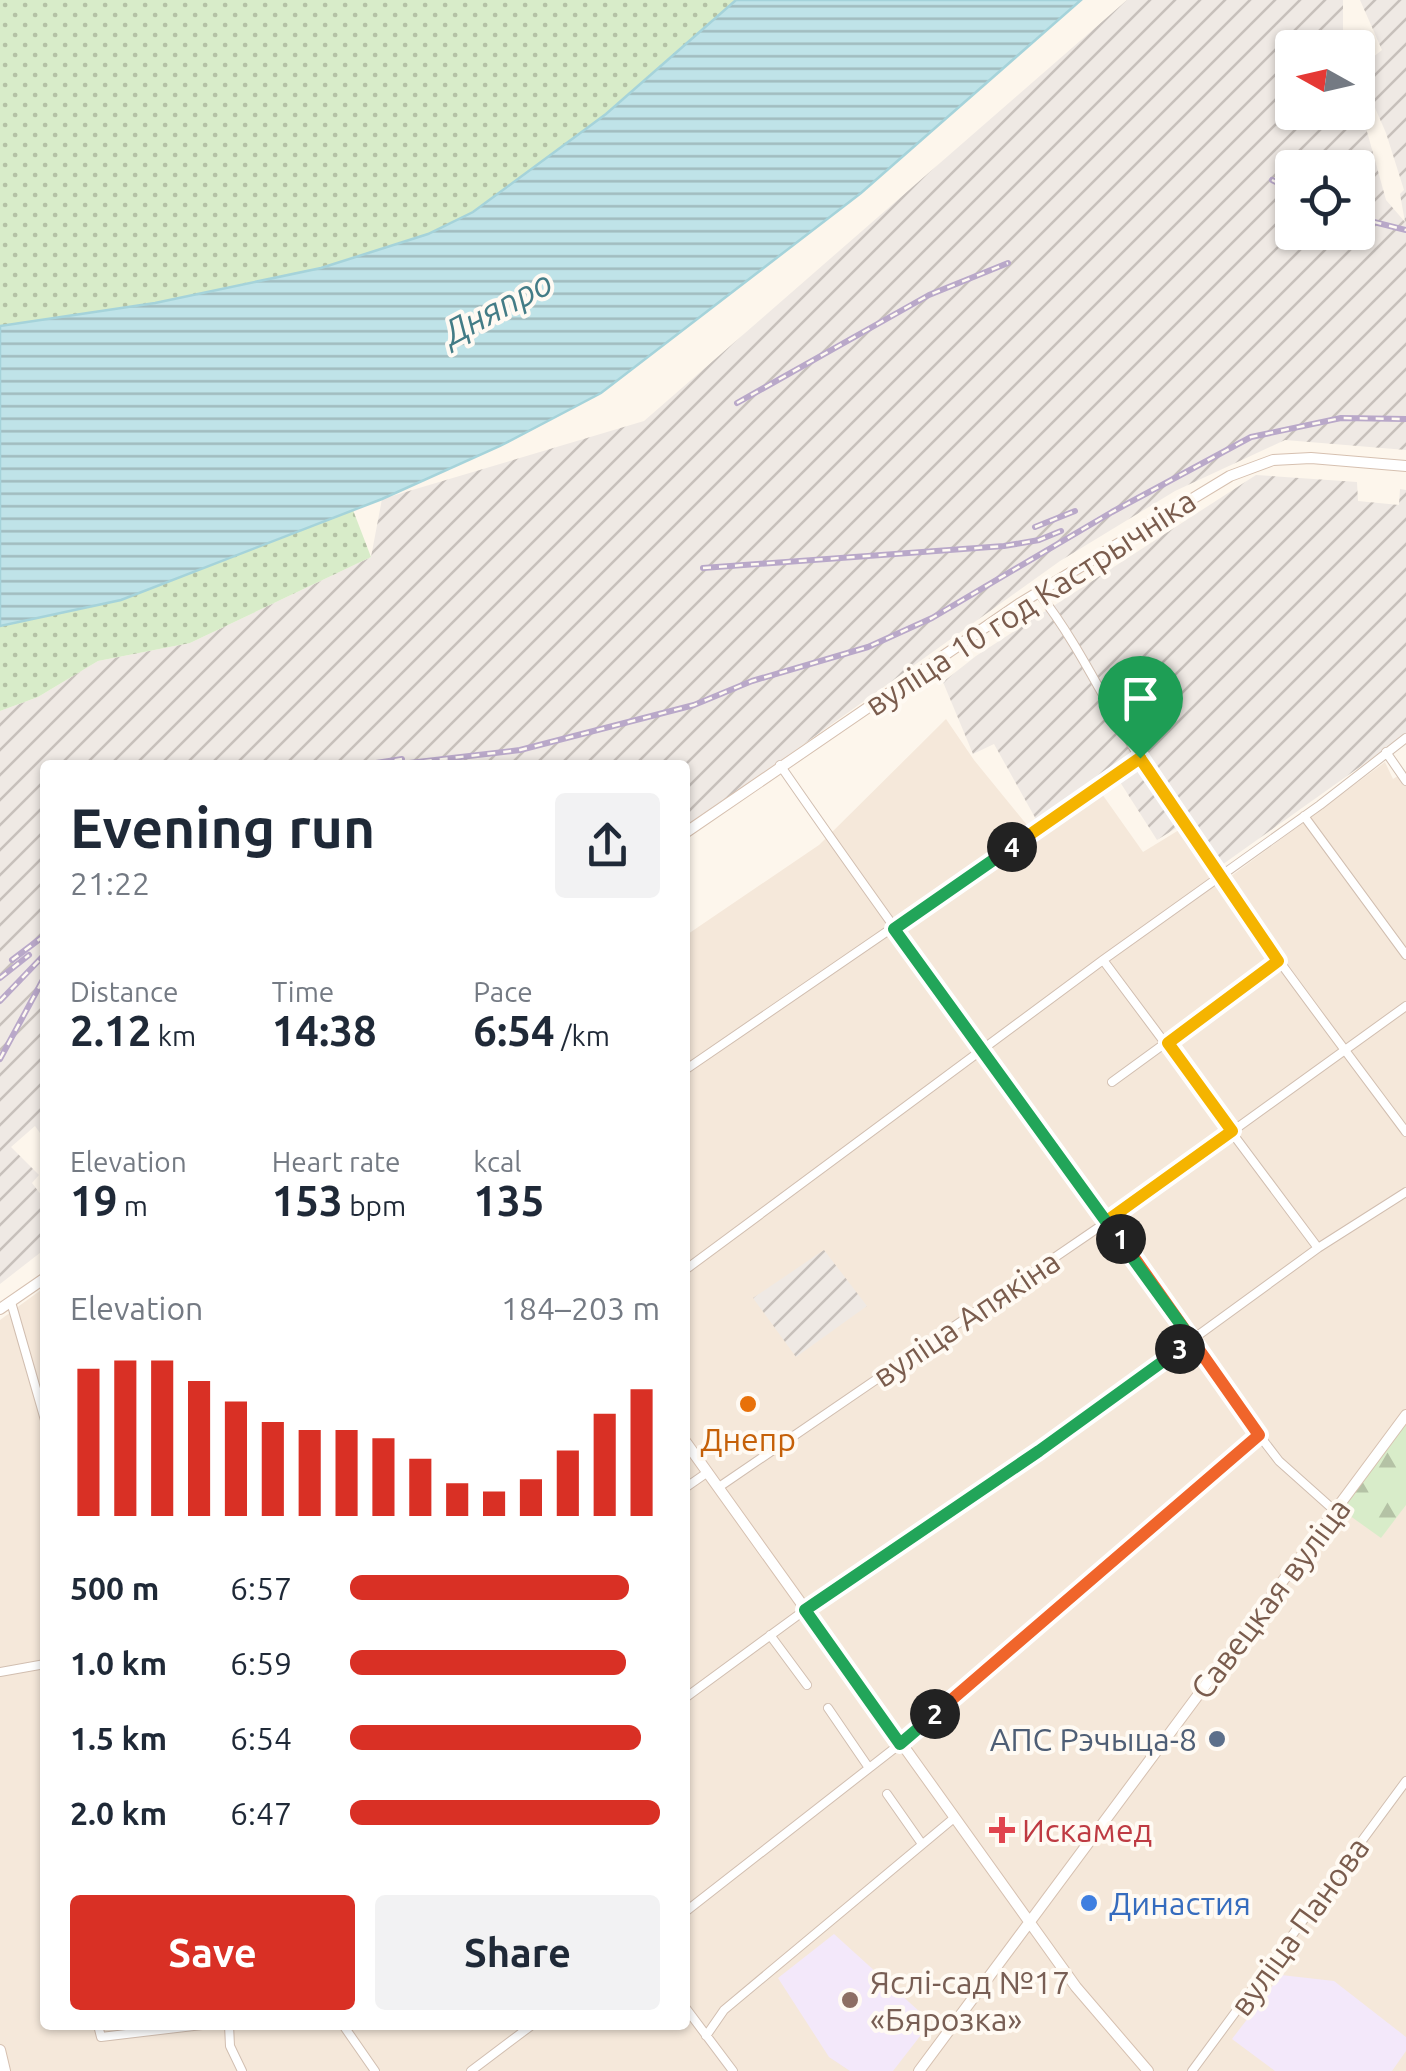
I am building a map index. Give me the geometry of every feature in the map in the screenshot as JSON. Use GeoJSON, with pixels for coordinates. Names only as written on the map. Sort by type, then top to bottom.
{"type":"FeatureCollection","features":[{"type":"Feature","properties":{"kind":"street","name":"вуліца 10 год Кастрычніка"},"geometry":{"type":"LineString","coordinates":[[690,829],[780,764],[1038,592],[1206,489],[1258,464],[1311,458],[1406,466]]}},
{"type":"Feature","properties":{"kind":"street"},"geometry":{"type":"LineString","coordinates":[[1038,592],[1061,621],[1140,758],[1220,877],[1406,1132]]}},
{"type":"Feature","properties":{"kind":"street"},"geometry":{"type":"LineString","coordinates":[[690,1266],[1406,738]]}},
{"type":"Feature","properties":{"kind":"street"},"geometry":{"type":"LineString","coordinates":[[1386,752],[1406,781]]}},
{"type":"Feature","properties":{"kind":"street"},"geometry":{"type":"LineString","coordinates":[[690,1067],[1140,758]]}},
{"type":"Feature","properties":{"kind":"street"},"geometry":{"type":"LineString","coordinates":[[780,764],[894,929],[1108,1220],[1259,1435],[1280,1462],[1335,1510]]}},
{"type":"Feature","properties":{"kind":"street"},"geometry":{"type":"LineString","coordinates":[[1304,816],[1406,955]]}},
{"type":"Feature","properties":{"kind":"street"},"geometry":{"type":"LineString","coordinates":[[1103,960],[1318,1248]]}},
{"type":"Feature","properties":{"kind":"street"},"geometry":{"type":"LineString","coordinates":[[1112,1082],[1278,961]]}},
{"type":"Feature","properties":{"kind":"street","name":"вуліца Апякіна"},"geometry":{"type":"LineString","coordinates":[[719,1487],[1108,1220],[1406,1006]]}},
{"type":"Feature","properties":{"kind":"street"},"geometry":{"type":"LineString","coordinates":[[690,1694],[805,1610],[1039,1451],[1318,1248],[1406,1192]]}},
{"type":"Feature","properties":{"kind":"street"},"geometry":{"type":"LineString","coordinates":[[0,1310],[40,1282]]}},
{"type":"Feature","properties":{"kind":"street"},"geometry":{"type":"LineString","coordinates":[[11,1302],[40,1403]]}},
{"type":"Feature","properties":{"kind":"street","name":"Савецкая вуліца"},"geometry":{"type":"LineString","coordinates":[[919,2071],[1406,1414]]}},
{"type":"Feature","properties":{"kind":"street"},"geometry":{"type":"LineString","coordinates":[[690,1908],[900,1744],[1259,1435]]}},
{"type":"Feature","properties":{"kind":"street"},"geometry":{"type":"LineString","coordinates":[[690,1448],[1098,2015],[1148,2071]]}},
{"type":"Feature","properties":{"kind":"street"},"geometry":{"type":"LineString","coordinates":[[690,1485],[708,1472]]}},
{"type":"Feature","properties":{"kind":"street"},"geometry":{"type":"LineString","coordinates":[[770,1635],[807,1685]]}},
{"type":"Feature","properties":{"kind":"street"},"geometry":{"type":"LineString","coordinates":[[0,1672],[40,1665]]}},
{"type":"Feature","properties":{"kind":"street"},"geometry":{"type":"LineString","coordinates":[[828,1708],[869,1768]]}},
{"type":"Feature","properties":{"kind":"street","name":"вуліца Панова"},"geometry":{"type":"LineString","coordinates":[[1192,2071],[1406,1781]]}},
{"type":"Feature","properties":{"kind":"street"},"geometry":{"type":"LineString","coordinates":[[887,1794],[922,1844]]}},
{"type":"Feature","properties":{"kind":"street"},"geometry":{"type":"LineString","coordinates":[[706,2036],[724,2010],[954,1818]]}},
{"type":"Feature","properties":{"kind":"street"},"geometry":{"type":"LineString","coordinates":[[690,2014],[729,2069]]}},
{"type":"Feature","properties":{"kind":"street"},"geometry":{"type":"LineString","coordinates":[[99,2030],[100,2037],[160,2030]]}},
{"type":"Feature","properties":{"kind":"street"},"geometry":{"type":"LineString","coordinates":[[229,2030],[230,2046],[242,2071]]}},
{"type":"Feature","properties":{"kind":"street"},"geometry":{"type":"LineString","coordinates":[[346,2030],[375,2071]]}},
{"type":"Feature","properties":{"kind":"street"},"geometry":{"type":"LineString","coordinates":[[471,2071],[525,2030]]}},
{"type":"Feature","properties":{"kind":"street"},"geometry":{"type":"LineString","coordinates":[[0,2050],[5,2071]]}},
{"type":"Feature","properties":{"kind":"shaded area"},"geometry":{"type":"Polygon","coordinates":[[[1127,0],[1343,0],[1343,30],[1275,30],[1275,130],[1367,130],[1372,150],[1275,150],[1275,250],[1375,250],[1375,160],[1386,200],[1405,222],[1400,194],[1404,190],[1375,108],[1375,56],[1382,50],[1360,0],[1406,0],[1406,450],[1285,440],[1175,491],[1060,561],[690,825],[690,760],[40,760],[40,1133],[35,1126],[11,1147],[39,1175],[32,1183],[40,1193],[40,1253],[0,1284],[0,711],[38,697],[98,661],[190,643],[371,557],[382,499],[644,421],[1127,0]]]}},
{"type":"Feature","properties":{"kind":"shaded area"},"geometry":{"type":"Polygon","coordinates":[[[1256,475],[1357,482],[1358,501],[1399,505],[1400,489],[1406,490],[1406,734],[1219,867],[1186,822],[1157,840],[1113,771],[1037,821],[994,744],[973,754],[943,682],[976,656],[1256,475]]]}},
{"type":"Feature","properties":{"kind":"shaded area"},"geometry":{"type":"Polygon","coordinates":[[[946,719],[1036,836],[1102,794],[1143,852],[1179,830],[1219,885],[1385,762],[1393,779],[1406,771],[1406,2071],[0,2071],[0,1320],[40,1291],[40,2030],[690,2030],[690,933],[819,845],[946,719]]]}},
{"type":"Feature","properties":{"kind":"shaded area"},"geometry":{"type":"Polygon","coordinates":[[[824,1250],[867,1306],[796,1357],[753,1298],[824,1250]]]}},
{"type":"Feature","properties":{"kind":"shaded area","name":"Яслі-сад №17 «Бярозка»"},"geometry":{"type":"Polygon","coordinates":[[[834,1934],[931,2022],[893,2071],[850,2071],[829,2057],[778,1978],[834,1934]]]}},
{"type":"Feature","properties":{"kind":"shaded area"},"geometry":{"type":"Polygon","coordinates":[[[1281,1975],[1334,1981],[1406,2037],[1406,2051],[1392,2071],[1275,2071],[1232,2039],[1281,1975]]]}},
{"type":"Feature","properties":{"kind":"green space"},"geometry":{"type":"Polygon","coordinates":[[[0,0],[736,0],[606,114],[473,212],[428,234],[321,268],[155,303],[0,326],[0,0]]]}},
{"type":"Feature","properties":{"kind":"green space"},"geometry":{"type":"Polygon","coordinates":[[[353,510],[371,557],[190,643],[98,661],[38,697],[0,711],[0,626],[135,591],[353,510]]]}},
{"type":"Feature","properties":{"kind":"green space"},"geometry":{"type":"Polygon","coordinates":[[[1406,1417],[1406,1505],[1381,1538],[1339,1508],[1406,1417]]]}},
{"type":"Feature","properties":{"kind":"water","name":"Дняпро"},"geometry":{"type":"Polygon","coordinates":[[[736,0],[1081,0],[861,193],[601,393],[500,446],[382,499],[121,600],[0,626],[0,326],[155,303],[321,268],[428,234],[473,212],[606,114],[736,0]]]}},
{"type":"Feature","properties":{"kind":"railway"},"geometry":{"type":"LineString","coordinates":[[1375,222],[1406,230]]}},
{"type":"Feature","properties":{"kind":"railway"},"geometry":{"type":"LineString","coordinates":[[737,403],[929,295],[1008,263]]}},
{"type":"Feature","properties":{"kind":"railway"},"geometry":{"type":"LineString","coordinates":[[435,760],[520,750],[694,705],[752,681],[868,647],[932,618],[1112,512],[1251,437],[1341,418],[1406,419]]}},
{"type":"Feature","properties":{"kind":"railway"},"geometry":{"type":"LineString","coordinates":[[1035,527],[1075,511]]}},
{"type":"Feature","properties":{"kind":"railway"},"geometry":{"type":"LineString","coordinates":[[703,568],[1004,546],[1039,540],[1061,531]]}},
{"type":"Feature","properties":{"kind":"railway"},"geometry":{"type":"LineString","coordinates":[[396,760],[402,759]]}},
{"type":"Feature","properties":{"kind":"railway"},"geometry":{"type":"LineString","coordinates":[[12,960],[40,939]]}},
{"type":"Feature","properties":{"kind":"railway"},"geometry":{"type":"LineString","coordinates":[[0,978],[29,955]]}},
{"type":"Feature","properties":{"kind":"railway"},"geometry":{"type":"LineString","coordinates":[[0,1001],[40,959]]}},
{"type":"Feature","properties":{"kind":"railway"},"geometry":{"type":"LineString","coordinates":[[0,1059],[40,985]]}},
{"type":"Feature","properties":{"kind":"place","name":"Днепр"},"geometry":{"type":"Point","coordinates":[748,1404]}},
{"type":"Feature","properties":{"kind":"place","name":"АПС Рэчыца-8"},"geometry":{"type":"Point","coordinates":[1217,1739]}},
{"type":"Feature","properties":{"kind":"place","name":"Искамед"},"geometry":{"type":"Point","coordinates":[1002,1830]}},
{"type":"Feature","properties":{"kind":"place","name":"Династия"},"geometry":{"type":"Point","coordinates":[1089,1903]}},
{"type":"Feature","properties":{"kind":"place","name":"Яслі-сад №17 «Бярозка»"},"geometry":{"type":"Point","coordinates":[850,2000]}},
{"type":"Feature","properties":{"kind":"route"},"geometry":{"type":"LineString","coordinates":[[1140,758],[1278,961],[1168,1043],[1232,1131],[1108,1220],[1259,1435],[900,1744],[805,1610],[1039,1451],[1192,1340],[894,929],[1140,758]]}}]}
